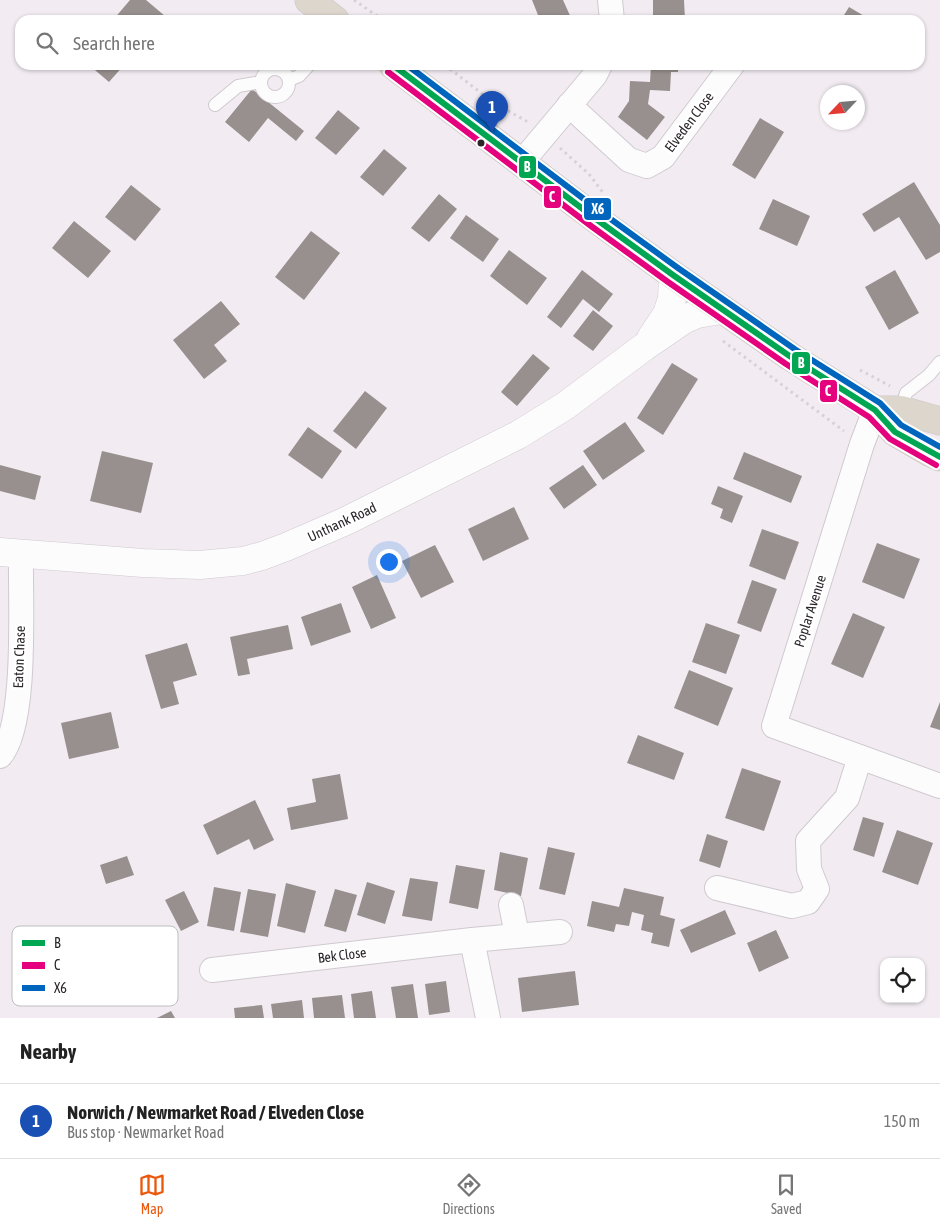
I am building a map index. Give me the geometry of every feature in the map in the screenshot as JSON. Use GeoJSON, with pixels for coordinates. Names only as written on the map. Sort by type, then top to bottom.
{"type":"FeatureCollection","features":[{"type":"Feature","properties":{"kind":"highway"},"geometry":{"type":"LineString","coordinates":[[309,0],[328,15]]}},
{"type":"Feature","properties":{"kind":"highway"},"geometry":{"type":"LineString","coordinates":[[400,70],[522,164],[673,275],[791,357],[894,404],[940,421]]}},
{"type":"Feature","properties":{"kind":"highway"},"geometry":{"type":"LineString","coordinates":[[894,404],[895,432],[940,456]]}},
{"type":"Feature","properties":{"kind":"street"},"geometry":{"type":"LineString","coordinates":[[610,0],[612,15]]}},
{"type":"Feature","properties":{"kind":"street"},"geometry":{"type":"LineString","coordinates":[[522,164],[597,70]]}},
{"type":"Feature","properties":{"kind":"street","name":"Elveden Close"},"geometry":{"type":"LineString","coordinates":[[569,105],[629,160],[647,166],[663,157],[728,70]]}},
{"type":"Feature","properties":{"kind":"street","name":"Unthank Road"},"geometry":{"type":"LineString","coordinates":[[644,347],[667,314],[672,299],[673,275]]}},
{"type":"Feature","properties":{"kind":"street","name":"Unthank Road"},"geometry":{"type":"LineString","coordinates":[[11,554],[200,565],[243,561],[262,556],[346,521],[518,435],[565,406],[685,319],[697,314],[722,310]]}},
{"type":"Feature","properties":{"kind":"street","name":"Poplar Avenue"},"geometry":{"type":"LineString","coordinates":[[894,404],[862,444],[774,726],[940,786]]}},
{"type":"Feature","properties":{"kind":"street","name":"Eaton Chase"},"geometry":{"type":"LineString","coordinates":[[0,756],[4,751],[12,729],[16,713],[20,677],[11,554]]}},
{"type":"Feature","properties":{"kind":"street"},"geometry":{"type":"LineString","coordinates":[[717,888],[792,906],[808,902],[817,889],[809,869],[808,841],[847,798],[860,756]]}},
{"type":"Feature","properties":{"kind":"street"},"geometry":{"type":"LineString","coordinates":[[512,905],[517,935]]}},
{"type":"Feature","properties":{"kind":"street","name":"Bek Close"},"geometry":{"type":"LineString","coordinates":[[212,970],[517,935],[560,932]]}},
{"type":"Feature","properties":{"kind":"street"},"geometry":{"type":"LineString","coordinates":[[472,940],[488,1018]]}},
{"type":"Feature","properties":{"kind":"lane"},"geometry":{"type":"LineString","coordinates":[[271,70],[263,75],[261,82],[265,93],[273,97],[286,93],[288,89],[289,80],[284,72],[280,70]]}},
{"type":"Feature","properties":{"kind":"lane"},"geometry":{"type":"LineString","coordinates":[[289,80],[299,76],[305,70]]}},
{"type":"Feature","properties":{"kind":"lane"},"geometry":{"type":"LineString","coordinates":[[215,105],[238,86],[261,82]]}},
{"type":"Feature","properties":{"kind":"lane"},"geometry":{"type":"LineString","coordinates":[[894,404],[929,375],[940,362]]}},
{"type":"Feature","properties":{"kind":"path"},"geometry":{"type":"LineString","coordinates":[[354,0],[376,15]]}},
{"type":"Feature","properties":{"kind":"path"},"geometry":{"type":"LineString","coordinates":[[716,336],[862,444]]}},
{"type":"Feature","properties":{"kind":"path"},"geometry":{"type":"LineString","coordinates":[[857,369],[894,404]]}},
{"type":"Feature","properties":{"kind":"building"},"geometry":{"type":"Polygon","coordinates":[[[130,0],[146,0],[164,15],[117,15],[130,0]]]}},
{"type":"Feature","properties":{"kind":"building"},"geometry":{"type":"Polygon","coordinates":[[[532,0],[563,0],[570,15],[538,15],[532,0]]]}},
{"type":"Feature","properties":{"kind":"building"},"geometry":{"type":"Polygon","coordinates":[[[653,0],[684,0],[685,15],[653,15],[653,0]]]}},
{"type":"Feature","properties":{"kind":"building"},"geometry":{"type":"Polygon","coordinates":[[[849,7],[863,15],[844,15],[849,7]]]}},
{"type":"Feature","properties":{"kind":"building"},"geometry":{"type":"Polygon","coordinates":[[[95,70],[120,70],[109,82],[95,70]]]}},
{"type":"Feature","properties":{"kind":"building"},"geometry":{"type":"Polygon","coordinates":[[[651,70],[678,70],[678,72],[671,72],[670,91],[650,90],[648,104],[665,117],[647,140],[618,117],[629,101],[630,81],[650,82],[651,70]]]}},
{"type":"Feature","properties":{"kind":"building"},"geometry":{"type":"Polygon","coordinates":[[[252,89],[304,131],[296,141],[268,118],[249,142],[225,122],[252,89]]]}},
{"type":"Feature","properties":{"kind":"building"},"geometry":{"type":"Polygon","coordinates":[[[338,110],[360,128],[336,155],[315,138],[338,110]]]}},
{"type":"Feature","properties":{"kind":"building"},"geometry":{"type":"Polygon","coordinates":[[[760,118],[784,132],[755,179],[732,165],[760,118]]]}},
{"type":"Feature","properties":{"kind":"building"},"geometry":{"type":"Polygon","coordinates":[[[384,149],[407,168],[383,196],[360,177],[384,149]]]}},
{"type":"Feature","properties":{"kind":"building"},"geometry":{"type":"Polygon","coordinates":[[[914,182],[940,225],[940,252],[926,260],[899,217],[874,232],[862,214],[914,182]]]}},
{"type":"Feature","properties":{"kind":"building"},"geometry":{"type":"Polygon","coordinates":[[[131,185],[161,209],[135,241],[105,217],[131,185]]]}},
{"type":"Feature","properties":{"kind":"building"},"geometry":{"type":"Polygon","coordinates":[[[439,194],[457,209],[429,242],[411,228],[439,194]]]}},
{"type":"Feature","properties":{"kind":"building"},"geometry":{"type":"Polygon","coordinates":[[[773,199],[810,216],[797,246],[759,229],[773,199]]]}},
{"type":"Feature","properties":{"kind":"building"},"geometry":{"type":"Polygon","coordinates":[[[466,215],[499,239],[483,262],[450,238],[466,215]]]}},
{"type":"Feature","properties":{"kind":"building"},"geometry":{"type":"Polygon","coordinates":[[[74,221],[111,251],[88,278],[52,248],[74,221]]]}},
{"type":"Feature","properties":{"kind":"building"},"geometry":{"type":"Polygon","coordinates":[[[311,231],[340,253],[304,300],[275,277],[311,231]]]}},
{"type":"Feature","properties":{"kind":"building"},"geometry":{"type":"Polygon","coordinates":[[[509,250],[547,278],[527,305],[490,276],[509,250]]]}},
{"type":"Feature","properties":{"kind":"building"},"geometry":{"type":"Polygon","coordinates":[[[582,270],[613,294],[599,312],[583,299],[561,328],[547,317],[582,270]]]}},
{"type":"Feature","properties":{"kind":"building"},"geometry":{"type":"Polygon","coordinates":[[[895,270],[919,313],[889,330],[865,287],[895,270]]]}},
{"type":"Feature","properties":{"kind":"building"},"geometry":{"type":"Polygon","coordinates":[[[221,301],[240,324],[214,345],[227,361],[204,379],[173,340],[221,301]]]}},
{"type":"Feature","properties":{"kind":"building"},"geometry":{"type":"Polygon","coordinates":[[[593,310],[613,326],[593,351],[573,336],[593,310]]]}},
{"type":"Feature","properties":{"kind":"building"},"geometry":{"type":"Polygon","coordinates":[[[533,354],[550,368],[517,406],[501,392],[533,354]]]}},
{"type":"Feature","properties":{"kind":"building"},"geometry":{"type":"Polygon","coordinates":[[[672,363],[698,379],[663,435],[637,418],[672,363]]]}},
{"type":"Feature","properties":{"kind":"building"},"geometry":{"type":"Polygon","coordinates":[[[365,391],[387,408],[356,449],[333,431],[365,391]]]}},
{"type":"Feature","properties":{"kind":"building"},"geometry":{"type":"Polygon","coordinates":[[[625,422],[645,451],[603,480],[583,451],[625,422]]]}},
{"type":"Feature","properties":{"kind":"building"},"geometry":{"type":"Polygon","coordinates":[[[308,427],[342,451],[322,479],[288,455],[308,427]]]}},
{"type":"Feature","properties":{"kind":"building"},"geometry":{"type":"Polygon","coordinates":[[[102,451],[153,463],[141,513],[90,501],[102,451]]]}},
{"type":"Feature","properties":{"kind":"building"},"geometry":{"type":"Polygon","coordinates":[[[744,452],[802,476],[791,503],[733,479],[744,452]]]}},
{"type":"Feature","properties":{"kind":"building"},"geometry":{"type":"Polygon","coordinates":[[[0,465],[41,476],[35,500],[0,491],[0,465]]]}},
{"type":"Feature","properties":{"kind":"building"},"geometry":{"type":"Polygon","coordinates":[[[583,465],[597,485],[564,509],[549,488],[583,465]]]}},
{"type":"Feature","properties":{"kind":"building"},"geometry":{"type":"Polygon","coordinates":[[[718,486],[743,496],[732,523],[720,518],[723,509],[711,504],[718,486]]]}},
{"type":"Feature","properties":{"kind":"building"},"geometry":{"type":"Polygon","coordinates":[[[514,507],[529,539],[483,561],[468,529],[514,507]]]}},
{"type":"Feature","properties":{"kind":"building"},"geometry":{"type":"Polygon","coordinates":[[[762,529],[799,542],[785,580],[749,566],[762,529]]]}},
{"type":"Feature","properties":{"kind":"building"},"geometry":{"type":"Polygon","coordinates":[[[877,543],[920,559],[904,599],[862,582],[877,543]]]}},
{"type":"Feature","properties":{"kind":"building"},"geometry":{"type":"Polygon","coordinates":[[[435,545],[454,582],[421,598],[402,561],[435,545]]]}},
{"type":"Feature","properties":{"kind":"building"},"geometry":{"type":"Polygon","coordinates":[[[377,575],[396,618],[371,629],[352,587],[377,575]]]}},
{"type":"Feature","properties":{"kind":"building"},"geometry":{"type":"Polygon","coordinates":[[[752,580],[777,589],[761,632],[737,623],[752,580]]]}},
{"type":"Feature","properties":{"kind":"building"},"geometry":{"type":"Polygon","coordinates":[[[341,603],[351,632],[311,646],[301,617],[341,603]]]}},
{"type":"Feature","properties":{"kind":"building"},"geometry":{"type":"Polygon","coordinates":[[[853,613],[885,627],[863,678],[831,664],[853,613]]]}},
{"type":"Feature","properties":{"kind":"building"},"geometry":{"type":"Polygon","coordinates":[[[706,623],[740,635],[726,674],[692,662],[706,623]]]}},
{"type":"Feature","properties":{"kind":"building"},"geometry":{"type":"Polygon","coordinates":[[[288,625],[293,649],[247,659],[250,674],[238,676],[230,637],[288,625]]]}},
{"type":"Feature","properties":{"kind":"building"},"geometry":{"type":"Polygon","coordinates":[[[187,643],[197,675],[173,682],[179,704],[161,709],[145,655],[187,643]]]}},
{"type":"Feature","properties":{"kind":"building"},"geometry":{"type":"Polygon","coordinates":[[[689,670],[733,688],[718,726],[674,708],[689,670]]]}},
{"type":"Feature","properties":{"kind":"building"},"geometry":{"type":"Polygon","coordinates":[[[940,702],[940,730],[930,727],[940,702]]]}},
{"type":"Feature","properties":{"kind":"building"},"geometry":{"type":"Polygon","coordinates":[[[111,712],[119,748],[69,759],[61,723],[111,712]]]}},
{"type":"Feature","properties":{"kind":"building"},"geometry":{"type":"Polygon","coordinates":[[[638,735],[684,753],[674,780],[627,763],[638,735]]]}},
{"type":"Feature","properties":{"kind":"building"},"geometry":{"type":"Polygon","coordinates":[[[742,768],[781,781],[764,831],[725,818],[742,768]]]}},
{"type":"Feature","properties":{"kind":"building"},"geometry":{"type":"Polygon","coordinates":[[[340,774],[348,819],[291,830],[287,808],[316,802],[312,779],[340,774]]]}},
{"type":"Feature","properties":{"kind":"building"},"geometry":{"type":"Polygon","coordinates":[[[255,800],[274,840],[254,850],[249,839],[217,855],[203,825],[255,800]]]}},
{"type":"Feature","properties":{"kind":"building"},"geometry":{"type":"Polygon","coordinates":[[[863,817],[884,823],[874,857],[853,850],[863,817]]]}},
{"type":"Feature","properties":{"kind":"building"},"geometry":{"type":"Polygon","coordinates":[[[897,830],[933,843],[918,885],[882,872],[897,830]]]}},
{"type":"Feature","properties":{"kind":"building"},"geometry":{"type":"Polygon","coordinates":[[[707,834],[728,841],[720,868],[699,861],[707,834]]]}},
{"type":"Feature","properties":{"kind":"building"},"geometry":{"type":"Polygon","coordinates":[[[548,847],[575,853],[565,895],[539,889],[548,847]]]}},
{"type":"Feature","properties":{"kind":"building"},"geometry":{"type":"Polygon","coordinates":[[[500,852],[528,858],[521,896],[494,890],[500,852]]]}},
{"type":"Feature","properties":{"kind":"building"},"geometry":{"type":"Polygon","coordinates":[[[127,856],[134,875],[106,884],[100,865],[127,856]]]}},
{"type":"Feature","properties":{"kind":"building"},"geometry":{"type":"Polygon","coordinates":[[[456,865],[485,870],[478,909],[449,903],[456,865]]]}},
{"type":"Feature","properties":{"kind":"building"},"geometry":{"type":"Polygon","coordinates":[[[410,878],[438,882],[432,921],[402,916],[410,878]]]}},
{"type":"Feature","properties":{"kind":"building"},"geometry":{"type":"Polygon","coordinates":[[[367,882],[395,891],[385,924],[357,915],[367,882]]]}},
{"type":"Feature","properties":{"kind":"building"},"geometry":{"type":"Polygon","coordinates":[[[286,883],[316,891],[305,933],[277,926],[286,883]]]}},
{"type":"Feature","properties":{"kind":"building"},"geometry":{"type":"Polygon","coordinates":[[[214,887],[241,892],[234,931],[207,926],[214,887]]]}},
{"type":"Feature","properties":{"kind":"building"},"geometry":{"type":"Polygon","coordinates":[[[624,888],[664,897],[660,915],[675,919],[669,947],[651,943],[653,933],[641,930],[644,915],[632,912],[629,926],[616,924],[614,932],[587,926],[592,901],[619,907],[624,888]]]}},
{"type":"Feature","properties":{"kind":"building"},"geometry":{"type":"Polygon","coordinates":[[[248,889],[276,894],[268,937],[240,932],[248,889]]]}},
{"type":"Feature","properties":{"kind":"building"},"geometry":{"type":"Polygon","coordinates":[[[335,889],[357,895],[346,932],[324,926],[335,889]]]}},
{"type":"Feature","properties":{"kind":"building"},"geometry":{"type":"Polygon","coordinates":[[[184,891],[199,922],[181,931],[165,900],[184,891]]]}},
{"type":"Feature","properties":{"kind":"building"},"geometry":{"type":"Polygon","coordinates":[[[725,910],[736,934],[691,953],[680,930],[725,910]]]}},
{"type":"Feature","properties":{"kind":"building"},"geometry":{"type":"Polygon","coordinates":[[[776,930],[789,958],[759,972],[747,943],[776,930]]]}},
{"type":"Feature","properties":{"kind":"building"},"geometry":{"type":"Polygon","coordinates":[[[575,971],[579,1005],[522,1012],[518,978],[575,971]]]}},
{"type":"Feature","properties":{"kind":"building"},"geometry":{"type":"Polygon","coordinates":[[[446,981],[450,1012],[429,1015],[425,984],[446,981]]]}},
{"type":"Feature","properties":{"kind":"building"},"geometry":{"type":"Polygon","coordinates":[[[413,984],[418,1018],[396,1018],[391,987],[413,984]]]}},
{"type":"Feature","properties":{"kind":"building"},"geometry":{"type":"Polygon","coordinates":[[[372,991],[376,1018],[354,1018],[351,994],[372,991]]]}},
{"type":"Feature","properties":{"kind":"building"},"geometry":{"type":"Polygon","coordinates":[[[342,995],[345,1018],[314,1018],[312,998],[342,995]]]}},
{"type":"Feature","properties":{"kind":"building"},"geometry":{"type":"Polygon","coordinates":[[[302,1000],[304,1018],[273,1018],[271,1004],[302,1000]]]}},
{"type":"Feature","properties":{"kind":"building"},"geometry":{"type":"Polygon","coordinates":[[[262,1005],[264,1018],[235,1018],[234,1008],[262,1005]]]}},
{"type":"Feature","properties":{"kind":"building"},"geometry":{"type":"Polygon","coordinates":[[[171,1011],[175,1018],[157,1018],[171,1011]]]}},
{"type":"Feature","properties":{"kind":"transit line","name":"B"},"geometry":{"type":"LineString","coordinates":[[400,70],[673,275],[791,357],[875,410],[895,432],[940,457]]}},
{"type":"Feature","properties":{"kind":"transit line","name":"X6"},"geometry":{"type":"LineString","coordinates":[[414,70],[678,268],[796,350],[880,403],[901,425],[940,447]]}},
{"type":"Feature","properties":{"kind":"transit line","name":"C"},"geometry":{"type":"LineString","coordinates":[[388,72],[668,282],[786,364],[869,417],[890,439],[936,465]]}},
{"type":"Feature","properties":{"kind":"place","name":"Norwich / Newmarket Road / Elveden Close"},"geometry":{"type":"Point","coordinates":[492,132]}}]}
